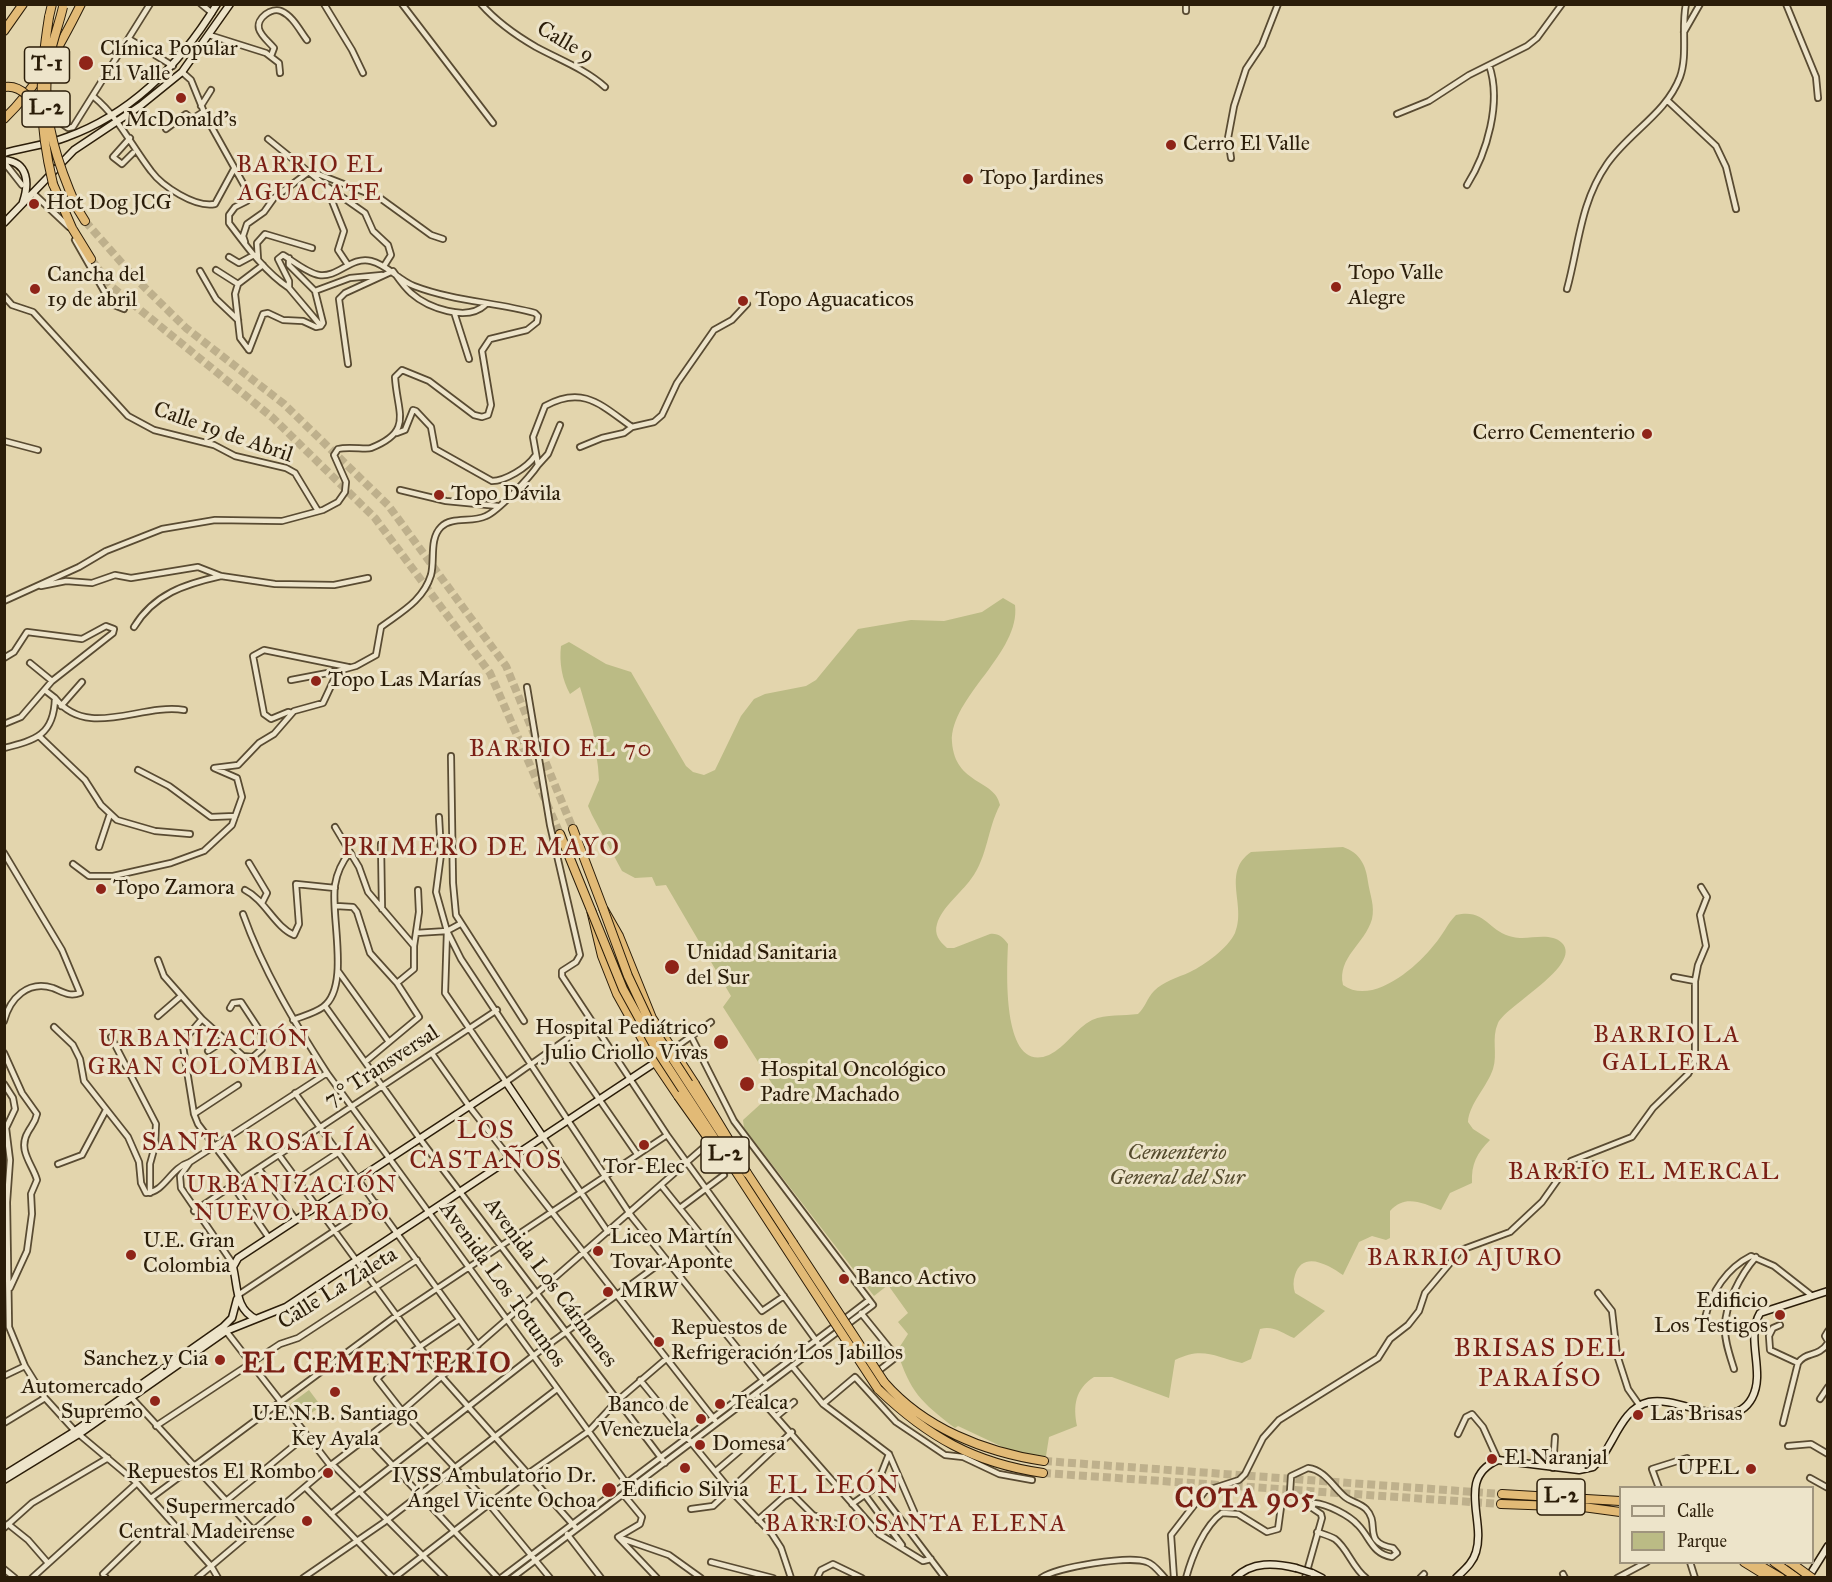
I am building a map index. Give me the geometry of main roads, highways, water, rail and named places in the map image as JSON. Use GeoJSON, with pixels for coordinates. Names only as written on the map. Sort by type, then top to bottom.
{"type":"FeatureCollection","features":[{"type":"Feature","properties":{"kind":"highway"},"geometry":{"type":"LineString","coordinates":[[4,31],[22,4]]}},
{"type":"Feature","properties":{"kind":"highway","name":"L-2"},"geometry":{"type":"LineString","coordinates":[[52,4],[40,68],[41,132],[53,184],[65,213],[91,259]]}},
{"type":"Feature","properties":{"kind":"highway","name":"T-1"},"geometry":{"type":"LineString","coordinates":[[4,119],[18,106],[58,50],[81,4]]}},
{"type":"Feature","properties":{"kind":"highway","name":"L-2"},"geometry":{"type":"LineString","coordinates":[[64,6],[47,72],[46,111],[59,164],[77,208],[85,221]]}},
{"type":"Feature","properties":{"kind":"highway"},"geometry":{"type":"LineString","coordinates":[[4,87],[19,89],[31,100],[38,114],[41,132]]}},
{"type":"Feature","properties":{"kind":"highway","name":"L-2"},"geometry":{"type":"LineString","coordinates":[[573,829],[628,976],[652,1027],[884,1382],[903,1401],[952,1434],[996,1451],[1044,1461]]}},
{"type":"Feature","properties":{"kind":"highway","name":"L-2"},"geometry":{"type":"LineString","coordinates":[[561,834],[614,968],[641,1025],[878,1389],[920,1426],[956,1448],[998,1463],[1043,1473]]}},
{"type":"Feature","properties":{"kind":"highway"},"geometry":{"type":"LineString","coordinates":[[603,908],[619,936],[642,997],[671,1051],[726,1133],[747,1173]]}},
{"type":"Feature","properties":{"kind":"highway"},"geometry":{"type":"LineString","coordinates":[[591,910],[602,956],[623,1005],[655,1062],[703,1132],[729,1162]]}},
{"type":"Feature","properties":{"kind":"highway","name":"L-2"},"geometry":{"type":"LineString","coordinates":[[1502,1494],[1619,1501]]}},
{"type":"Feature","properties":{"kind":"highway","name":"L-2"},"geometry":{"type":"LineString","coordinates":[[1501,1504],[1583,1507],[1619,1512]]}},
{"type":"Feature","properties":{"kind":"highway"},"geometry":{"type":"LineString","coordinates":[[1746,1564],[1770,1578]]}},
{"type":"Feature","properties":{"kind":"highway"},"geometry":{"type":"LineString","coordinates":[[1756,1564],[1781,1578]]}},
{"type":"Feature","properties":{"kind":"highway"},"geometry":{"type":"LineString","coordinates":[[1776,1564],[1797,1578]]}},
{"type":"Feature","properties":{"kind":"highway"},"geometry":{"type":"LineString","coordinates":[[1791,1564],[1810,1578]]}},
{"type":"Feature","properties":{"kind":"tunnel"},"geometry":{"type":"LineString","coordinates":[[85,221],[135,278],[186,328],[284,404],[388,505],[506,666],[573,829]]}},
{"type":"Feature","properties":{"kind":"tunnel"},"geometry":{"type":"LineString","coordinates":[[91,259],[112,287],[273,418],[375,518],[490,673],[560,834]]}},
{"type":"Feature","properties":{"kind":"tunnel"},"geometry":{"type":"LineString","coordinates":[[1044,1461],[1502,1494]]}},
{"type":"Feature","properties":{"kind":"tunnel"},"geometry":{"type":"LineString","coordinates":[[1043,1473],[1501,1504]]}},
{"type":"Feature","properties":{"kind":"place","name":"Clínica Popular El Valle"},"geometry":{"type":"Point","coordinates":[86,63]}},
{"type":"Feature","properties":{"kind":"place","name":"McDonald's"},"geometry":{"type":"Point","coordinates":[181,98]}},
{"type":"Feature","properties":{"kind":"place","name":"Cerro El Valle"},"geometry":{"type":"Point","coordinates":[1171,145]}},
{"type":"Feature","properties":{"kind":"place","name":"Topo Jardines"},"geometry":{"type":"Point","coordinates":[968,179]}},
{"type":"Feature","properties":{"kind":"place","name":"Hot Dog JCG"},"geometry":{"type":"Point","coordinates":[34,204]}},
{"type":"Feature","properties":{"kind":"place","name":"Topo Valle Alegre"},"geometry":{"type":"Point","coordinates":[1336,287]}},
{"type":"Feature","properties":{"kind":"place","name":"Cancha del 19 de abril"},"geometry":{"type":"Point","coordinates":[35,289]}},
{"type":"Feature","properties":{"kind":"place","name":"Topo Aguacaticos"},"geometry":{"type":"Point","coordinates":[743,301]}},
{"type":"Feature","properties":{"kind":"place","name":"Cerro Cementerio"},"geometry":{"type":"Point","coordinates":[1647,434]}},
{"type":"Feature","properties":{"kind":"place","name":"Topo Dávila"},"geometry":{"type":"Point","coordinates":[439,495]}},
{"type":"Feature","properties":{"kind":"place","name":"Topo Las Marías"},"geometry":{"type":"Point","coordinates":[316,681]}},
{"type":"Feature","properties":{"kind":"place","name":"Topo Zamora"},"geometry":{"type":"Point","coordinates":[101,889]}},
{"type":"Feature","properties":{"kind":"place","name":"Unidad Sanitaria del Sur"},"geometry":{"type":"Point","coordinates":[672,967]}},
{"type":"Feature","properties":{"kind":"place","name":"Hospital Pediátrico Julio Criollo Vivas"},"geometry":{"type":"Point","coordinates":[721,1042]}},
{"type":"Feature","properties":{"kind":"place","name":"Hospital Oncológico Padre Machado"},"geometry":{"type":"Point","coordinates":[747,1084]}},
{"type":"Feature","properties":{"kind":"place","name":"Tor-Elec"},"geometry":{"type":"Point","coordinates":[644,1145]}},
{"type":"Feature","properties":{"kind":"place","name":"Liceo Martín Tovar Aponte"},"geometry":{"type":"Point","coordinates":[598,1251]}},
{"type":"Feature","properties":{"kind":"place","name":"U.E. Gran Colombia"},"geometry":{"type":"Point","coordinates":[131,1255]}},
{"type":"Feature","properties":{"kind":"place","name":"Banco Activo"},"geometry":{"type":"Point","coordinates":[844,1279]}},
{"type":"Feature","properties":{"kind":"place","name":"MRW"},"geometry":{"type":"Point","coordinates":[608,1292]}},
{"type":"Feature","properties":{"kind":"place","name":"Edificio Los Testigos"},"geometry":{"type":"Point","coordinates":[1780,1315]}},
{"type":"Feature","properties":{"kind":"place","name":"Repuestos de Refrigeración Los Jabillos"},"geometry":{"type":"Point","coordinates":[659,1342]}},
{"type":"Feature","properties":{"kind":"place","name":"Sanchez y Cia"},"geometry":{"type":"Point","coordinates":[220,1360]}},
{"type":"Feature","properties":{"kind":"place","name":"U.E.N.B. Santiago Key Ayala"},"geometry":{"type":"Point","coordinates":[335,1392]}},
{"type":"Feature","properties":{"kind":"place","name":"Automercado Supremo"},"geometry":{"type":"Point","coordinates":[155,1401]}},
{"type":"Feature","properties":{"kind":"place","name":"Tealca"},"geometry":{"type":"Point","coordinates":[720,1404]}},
{"type":"Feature","properties":{"kind":"place","name":"Las Brisas"},"geometry":{"type":"Point","coordinates":[1638,1415]}},
{"type":"Feature","properties":{"kind":"place","name":"Banco de Venezuela"},"geometry":{"type":"Point","coordinates":[701,1419]}},
{"type":"Feature","properties":{"kind":"place","name":"Domesa"},"geometry":{"type":"Point","coordinates":[700,1445]}},
{"type":"Feature","properties":{"kind":"place","name":"El Naranjal"},"geometry":{"type":"Point","coordinates":[1492,1459]}},
{"type":"Feature","properties":{"kind":"place","name":"Edificio Silvia"},"geometry":{"type":"Point","coordinates":[685,1468]}},
{"type":"Feature","properties":{"kind":"place","name":"UPEL"},"geometry":{"type":"Point","coordinates":[1751,1469]}},
{"type":"Feature","properties":{"kind":"place","name":"Repuestos El Rombo"},"geometry":{"type":"Point","coordinates":[328,1473]}},
{"type":"Feature","properties":{"kind":"place","name":"IVSS Ambulatorio Dr. Ángel Vicente Ochoa"},"geometry":{"type":"Point","coordinates":[609,1490]}},
{"type":"Feature","properties":{"kind":"place","name":"Supermercado Central Madeirense"},"geometry":{"type":"Point","coordinates":[307,1521]}},
{"type":"Feature","properties":{"kind":"district","name":"BARRIO EL AGUACATE"},"geometry":{"type":"Point","coordinates":[310,180]}},
{"type":"Feature","properties":{"kind":"district","name":"BARRIO EL 70"},"geometry":{"type":"Point","coordinates":[561,750]}},
{"type":"Feature","properties":{"kind":"district","name":"PRIMERO DE MAYO"},"geometry":{"type":"Point","coordinates":[481,849]}},
{"type":"Feature","properties":{"kind":"district","name":"BARRIO LA GALLERA"},"geometry":{"type":"Point","coordinates":[1667,1050]}},
{"type":"Feature","properties":{"kind":"district","name":"URBANIZACIÓN GRAN COLOMBIA"},"geometry":{"type":"Point","coordinates":[204,1054]}},
{"type":"Feature","properties":{"kind":"district","name":"SANTA ROSALÍA"},"geometry":{"type":"Point","coordinates":[258,1144]}},
{"type":"Feature","properties":{"kind":"district","name":"LOS CASTAÑOS"},"geometry":{"type":"Point","coordinates":[486,1147]}},
{"type":"Feature","properties":{"kind":"district","name":"BARRIO EL MERCAL"},"geometry":{"type":"Point","coordinates":[1644,1173]}},
{"type":"Feature","properties":{"kind":"district","name":"URBANIZACIÓN NUEVO PRADO"},"geometry":{"type":"Point","coordinates":[292,1200]}},
{"type":"Feature","properties":{"kind":"district","name":"BARRIO AJURO"},"geometry":{"type":"Point","coordinates":[1465,1259]}},
{"type":"Feature","properties":{"kind":"district","name":"EL CEMENTERIO"},"geometry":{"type":"Point","coordinates":[377,1365]}},
{"type":"Feature","properties":{"kind":"district","name":"BRISAS DEL PARAÍSO"},"geometry":{"type":"Point","coordinates":[1540,1365]}},
{"type":"Feature","properties":{"kind":"district","name":"EL LEÓN"},"geometry":{"type":"Point","coordinates":[834,1487]}},
{"type":"Feature","properties":{"kind":"district","name":"COTA 905"},"geometry":{"type":"Point","coordinates":[1245,1500]}},
{"type":"Feature","properties":{"kind":"district","name":"BARRIO SANTA ELENA"},"geometry":{"type":"Point","coordinates":[916,1525]}},
{"type":"Feature","properties":{"kind":"park label","name":"Cementerio General del Sur"},"geometry":{"type":"Point","coordinates":[1177,1166]}}]}
